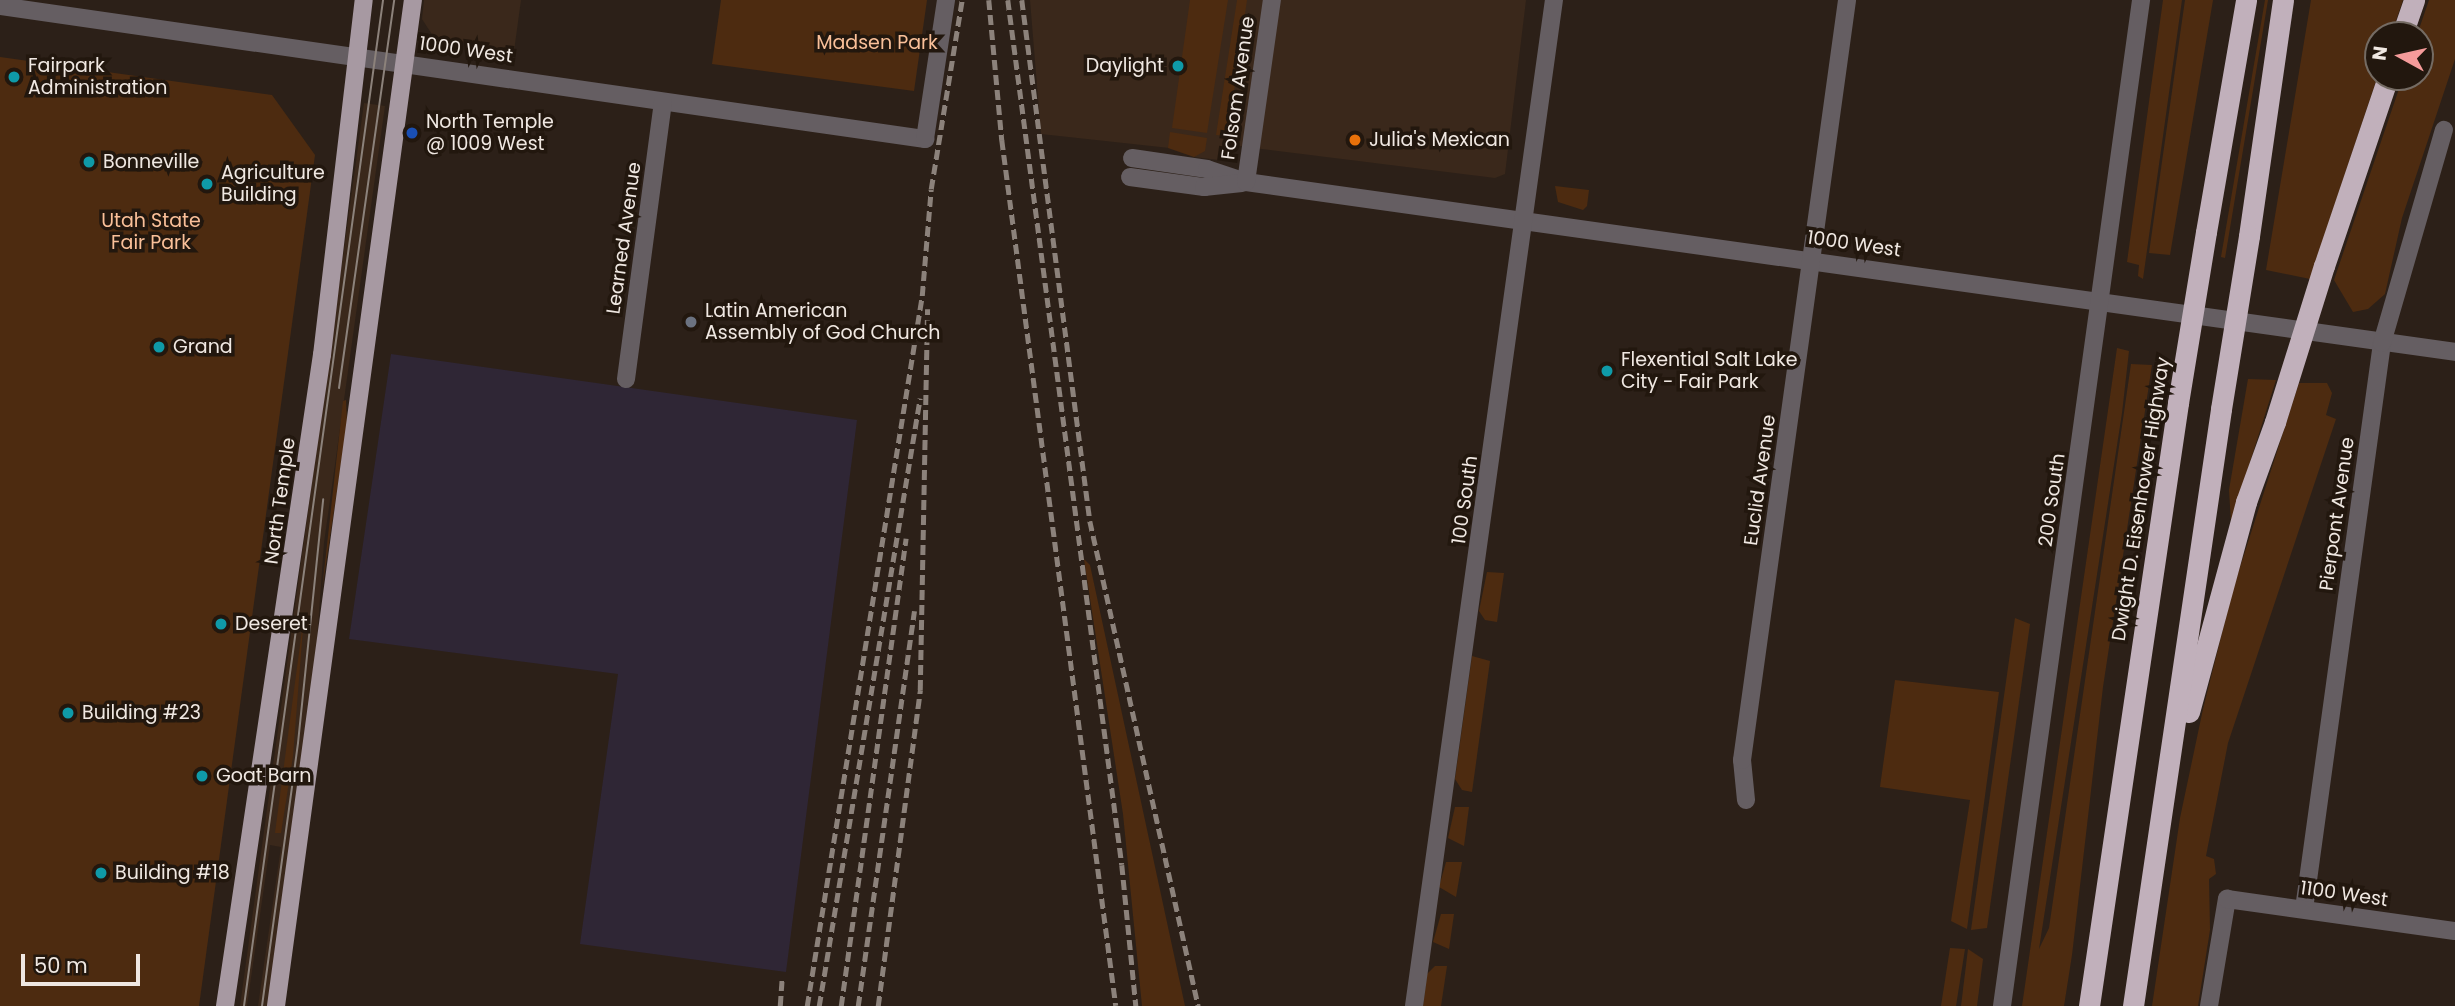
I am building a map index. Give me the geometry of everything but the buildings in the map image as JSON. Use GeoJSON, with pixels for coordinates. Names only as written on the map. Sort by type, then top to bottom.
{"type":"FeatureCollection","features":[{"type":"Feature","properties":{"kind":"highway"},"geometry":{"type":"LineString","coordinates":[[2221,141],[2231,0]]}},
{"type":"Feature","properties":{"kind":"highway","name":"Dwight D. Eisenhower Highway"},"geometry":{"type":"LineString","coordinates":[[2089,1006],[2178,403],[2246,0]]}},
{"type":"Feature","properties":{"kind":"highway"},"geometry":{"type":"LineString","coordinates":[[2133,1006],[2283,0]]}},
{"type":"Feature","properties":{"kind":"highway"},"geometry":{"type":"LineString","coordinates":[[2407,21],[2414,0]]}},
{"type":"Feature","properties":{"kind":"highway"},"geometry":{"type":"LineString","coordinates":[[2160,826],[2216,607],[2383,91]]}},
{"type":"Feature","properties":{"kind":"main road","name":"North Temple"},"geometry":{"type":"LineString","coordinates":[[225,1006],[322,355],[364,0]]}},
{"type":"Feature","properties":{"kind":"main road"},"geometry":{"type":"LineString","coordinates":[[276,1006],[413,0]]}},
{"type":"Feature","properties":{"kind":"street","name":"1000 West"},"geometry":{"type":"LineString","coordinates":[[0,6],[405,62],[925,139],[946,0]]}},
{"type":"Feature","properties":{"kind":"street","name":"Folsom Avenue"},"geometry":{"type":"LineString","coordinates":[[1246,182],[1272,0]]}},
{"type":"Feature","properties":{"kind":"street","name":"100 South"},"geometry":{"type":"LineString","coordinates":[[1414,1006],[1554,0]]}},
{"type":"Feature","properties":{"kind":"street","name":"Euclid Avenue"},"geometry":{"type":"LineString","coordinates":[[1746,800],[1742,760],[1847,0]]}},
{"type":"Feature","properties":{"kind":"street","name":"200 South"},"geometry":{"type":"LineString","coordinates":[[2002,1006],[2141,0]]}},
{"type":"Feature","properties":{"kind":"street","name":"Learned Avenue"},"geometry":{"type":"LineString","coordinates":[[626,379],[663,102]]}},
{"type":"Feature","properties":{"kind":"street","name":"Pierpont Avenue"},"geometry":{"type":"LineString","coordinates":[[2304,909],[2382,342],[2444,130]]}},
{"type":"Feature","properties":{"kind":"street","name":"1000 West"},"geometry":{"type":"LineString","coordinates":[[1132,158],[1207,169],[1246,182],[2101,300],[2455,352]]}},
{"type":"Feature","properties":{"kind":"street","name":"1000 West"},"geometry":{"type":"LineString","coordinates":[[1130,177],[1204,187],[1246,182]]}},
{"type":"Feature","properties":{"kind":"street","name":"1100 West"},"geometry":{"type":"LineString","coordinates":[[2209,1006],[2227,899],[2455,931]]}},
{"type":"Feature","properties":{"kind":"shaded area"},"geometry":{"type":"Polygon","coordinates":[[[424,0],[521,0],[514,51],[433,36],[422,19],[424,0]]]}},
{"type":"Feature","properties":{"kind":"shaded area"},"geometry":{"type":"Polygon","coordinates":[[[1030,0],[1526,0],[1505,174],[1495,178],[1239,146],[1227,161],[1194,157],[1188,150],[1041,134],[1030,0]]]}},
{"type":"Feature","properties":{"kind":"shaded area"},"geometry":{"type":"Polygon","coordinates":[[[364,103],[385,106],[324,543],[314,682],[269,1006],[258,1006],[281,847],[270,845],[247,1006],[240,1006],[364,103]]]}},
{"type":"Feature","properties":{"kind":"shaded area"},"geometry":{"type":"Polygon","coordinates":[[[391,354],[857,420],[786,972],[580,944],[618,674],[349,639],[391,354]]]}},
{"type":"Feature","properties":{"kind":"green space","name":"Madsen Park"},"geometry":{"type":"Polygon","coordinates":[[[721,0],[927,0],[914,91],[712,64],[721,0]]]}},
{"type":"Feature","properties":{"kind":"green space"},"geometry":{"type":"Polygon","coordinates":[[[1190,0],[1228,0],[1207,133],[1172,128],[1190,0]]]}},
{"type":"Feature","properties":{"kind":"green space"},"geometry":{"type":"Polygon","coordinates":[[[1237,0],[1247,0],[1230,119],[1241,135],[1234,137],[1216,135],[1237,0]]]}},
{"type":"Feature","properties":{"kind":"green space"},"geometry":{"type":"Polygon","coordinates":[[[2163,0],[2182,0],[2143,279],[2138,276],[2139,265],[2127,262],[2163,0]]]}},
{"type":"Feature","properties":{"kind":"green space"},"geometry":{"type":"Polygon","coordinates":[[[2185,0],[2213,0],[2170,255],[2149,253],[2185,0]]]}},
{"type":"Feature","properties":{"kind":"green space"},"geometry":{"type":"Polygon","coordinates":[[[2265,0],[2268,0],[2225,258],[2221,257],[2265,0]]]}},
{"type":"Feature","properties":{"kind":"green space"},"geometry":{"type":"Polygon","coordinates":[[[2311,0],[2403,0],[2396,21],[2364,21],[2364,91],[2373,91],[2310,279],[2266,270],[2311,0]]]}},
{"type":"Feature","properties":{"kind":"green space"},"geometry":{"type":"Polygon","coordinates":[[[2429,0],[2455,0],[2455,59],[2402,218],[2385,294],[2368,309],[2353,312],[2334,280],[2398,91],[2434,91],[2434,21],[2422,21],[2429,0]]]}},
{"type":"Feature","properties":{"kind":"green space","name":"Utah State Fair Park"},"geometry":{"type":"Polygon","coordinates":[[[0,57],[272,95],[315,155],[199,1006],[0,1006],[0,57]]]}},
{"type":"Feature","properties":{"kind":"green space"},"geometry":{"type":"Polygon","coordinates":[[[1170,132],[1207,138],[1205,151],[1194,157],[1168,148],[1170,132]]]}},
{"type":"Feature","properties":{"kind":"green space"},"geometry":{"type":"Polygon","coordinates":[[[1555,186],[1589,190],[1587,206],[1583,210],[1558,202],[1555,186]]]}},
{"type":"Feature","properties":{"kind":"green space"},"geometry":{"type":"Polygon","coordinates":[[[2117,348],[2129,351],[2122,413],[2039,949],[2049,928],[2131,364],[2152,365],[2103,687],[2072,955],[2064,1006],[2022,1006],[2117,348]]]}},
{"type":"Feature","properties":{"kind":"green space"},"geometry":{"type":"Polygon","coordinates":[[[2248,379],[2276,380],[2231,522],[2229,490],[2248,379]]]}},
{"type":"Feature","properties":{"kind":"green space"},"geometry":{"type":"Polygon","coordinates":[[[2299,383],[2327,383],[2332,393],[2326,415],[2336,419],[2228,743],[2206,856],[2214,859],[2216,874],[2209,879],[2210,930],[2198,1006],[2152,1006],[2180,818],[2203,709],[2233,589],[2299,383]]]}},
{"type":"Feature","properties":{"kind":"green space"},"geometry":{"type":"Polygon","coordinates":[[[346,400],[347,424],[322,590],[343,401],[346,400]]]}},
{"type":"Feature","properties":{"kind":"green space"},"geometry":{"type":"Polygon","coordinates":[[[1084,559],[1090,565],[1185,1006],[1142,1006],[1123,814],[1084,559]]]}},
{"type":"Feature","properties":{"kind":"green space"},"geometry":{"type":"Polygon","coordinates":[[[1487,572],[1504,573],[1497,622],[1485,620],[1479,611],[1487,572]]]}},
{"type":"Feature","properties":{"kind":"green space"},"geometry":{"type":"Polygon","coordinates":[[[304,615],[293,756],[281,833],[275,833],[304,615]]]}},
{"type":"Feature","properties":{"kind":"green space"},"geometry":{"type":"Polygon","coordinates":[[[2015,618],[2030,624],[1987,928],[1971,930],[2015,618]]]}},
{"type":"Feature","properties":{"kind":"green space"},"geometry":{"type":"Polygon","coordinates":[[[1472,656],[1490,661],[1472,792],[1462,790],[1455,779],[1472,656]]]}},
{"type":"Feature","properties":{"kind":"green space"},"geometry":{"type":"Polygon","coordinates":[[[1895,680],[1999,692],[1967,929],[1951,921],[1970,800],[1880,787],[1895,680]]]}},
{"type":"Feature","properties":{"kind":"green space"},"geometry":{"type":"Polygon","coordinates":[[[1455,807],[1469,807],[1464,846],[1448,838],[1455,807]]]}},
{"type":"Feature","properties":{"kind":"green space"},"geometry":{"type":"Polygon","coordinates":[[[1446,862],[1462,862],[1456,897],[1439,887],[1446,862]]]}},
{"type":"Feature","properties":{"kind":"green space"},"geometry":{"type":"Polygon","coordinates":[[[1441,914],[1454,914],[1449,949],[1433,942],[1441,914]]]}},
{"type":"Feature","properties":{"kind":"green space"},"geometry":{"type":"Polygon","coordinates":[[[1950,948],[1965,949],[1956,1006],[1941,1006],[1950,948]]]}},
{"type":"Feature","properties":{"kind":"green space"},"geometry":{"type":"Polygon","coordinates":[[[1968,949],[1983,959],[1977,1006],[1961,1006],[1968,949]]]}},
{"type":"Feature","properties":{"kind":"green space"},"geometry":{"type":"Polygon","coordinates":[[[1435,966],[1447,966],[1441,1006],[1423,1006],[1427,974],[1435,966]]]}},
{"type":"Feature","properties":{"kind":"tram line"},"geometry":{"type":"LineString","coordinates":[[244,1006],[383,0]]}},
{"type":"Feature","properties":{"kind":"tram line"},"geometry":{"type":"LineString","coordinates":[[339,388],[394,0]]}},
{"type":"Feature","properties":{"kind":"tram line"},"geometry":{"type":"LineString","coordinates":[[262,1006],[298,743],[323,499]]}},
{"type":"Feature","properties":{"kind":"railway"},"geometry":{"type":"LineString","coordinates":[[807,1006],[922,296],[931,189],[962,0]]}},
{"type":"Feature","properties":{"kind":"railway"},"geometry":{"type":"LineString","coordinates":[[989,0],[1002,140],[1116,1006]]}},
{"type":"Feature","properties":{"kind":"railway"},"geometry":{"type":"LineString","coordinates":[[1008,0],[1122,865],[1136,1006]]}},
{"type":"Feature","properties":{"kind":"railway"},"geometry":{"type":"LineString","coordinates":[[1022,0],[1090,521],[1198,1006]]}},
{"type":"Feature","properties":{"kind":"railway"},"geometry":{"type":"LineString","coordinates":[[878,1006],[920,690],[927,309]]}},
{"type":"Feature","properties":{"kind":"railway"},"geometry":{"type":"LineString","coordinates":[[819,1006],[920,398]]}},
{"type":"Feature","properties":{"kind":"railway"},"geometry":{"type":"LineString","coordinates":[[841,1006],[906,538]]}},
{"type":"Feature","properties":{"kind":"railway"},"geometry":{"type":"LineString","coordinates":[[858,1006],[914,611]]}},
{"type":"Feature","properties":{"kind":"railway"},"geometry":{"type":"LineString","coordinates":[[780,1006],[782,976]]}},
{"type":"Feature","properties":{"kind":"place","name":"Daylight"},"geometry":{"type":"Point","coordinates":[1178,66]}},
{"type":"Feature","properties":{"kind":"place","name":"Fairpark Administration"},"geometry":{"type":"Point","coordinates":[14,77]}},
{"type":"Feature","properties":{"kind":"place","name":"North Temple @ 1009 West"},"geometry":{"type":"Point","coordinates":[412,133]}},
{"type":"Feature","properties":{"kind":"place","name":"Julia's Mexican"},"geometry":{"type":"Point","coordinates":[1355,140]}},
{"type":"Feature","properties":{"kind":"place","name":"Bonneville"},"geometry":{"type":"Point","coordinates":[89,162]}},
{"type":"Feature","properties":{"kind":"place","name":"Agriculture Building"},"geometry":{"type":"Point","coordinates":[207,184]}},
{"type":"Feature","properties":{"kind":"place","name":"Latin American Assembly of God Church"},"geometry":{"type":"Point","coordinates":[691,322]}},
{"type":"Feature","properties":{"kind":"place","name":"Grand"},"geometry":{"type":"Point","coordinates":[159,347]}},
{"type":"Feature","properties":{"kind":"place","name":"Flexential Salt Lake City - Fair Park"},"geometry":{"type":"Point","coordinates":[1607,371]}},
{"type":"Feature","properties":{"kind":"place","name":"Deseret"},"geometry":{"type":"Point","coordinates":[221,624]}},
{"type":"Feature","properties":{"kind":"place","name":"Building #23"},"geometry":{"type":"Point","coordinates":[68,713]}},
{"type":"Feature","properties":{"kind":"place","name":"Goat Barn"},"geometry":{"type":"Point","coordinates":[202,776]}},
{"type":"Feature","properties":{"kind":"place","name":"Building #18"},"geometry":{"type":"Point","coordinates":[101,873]}}]}
